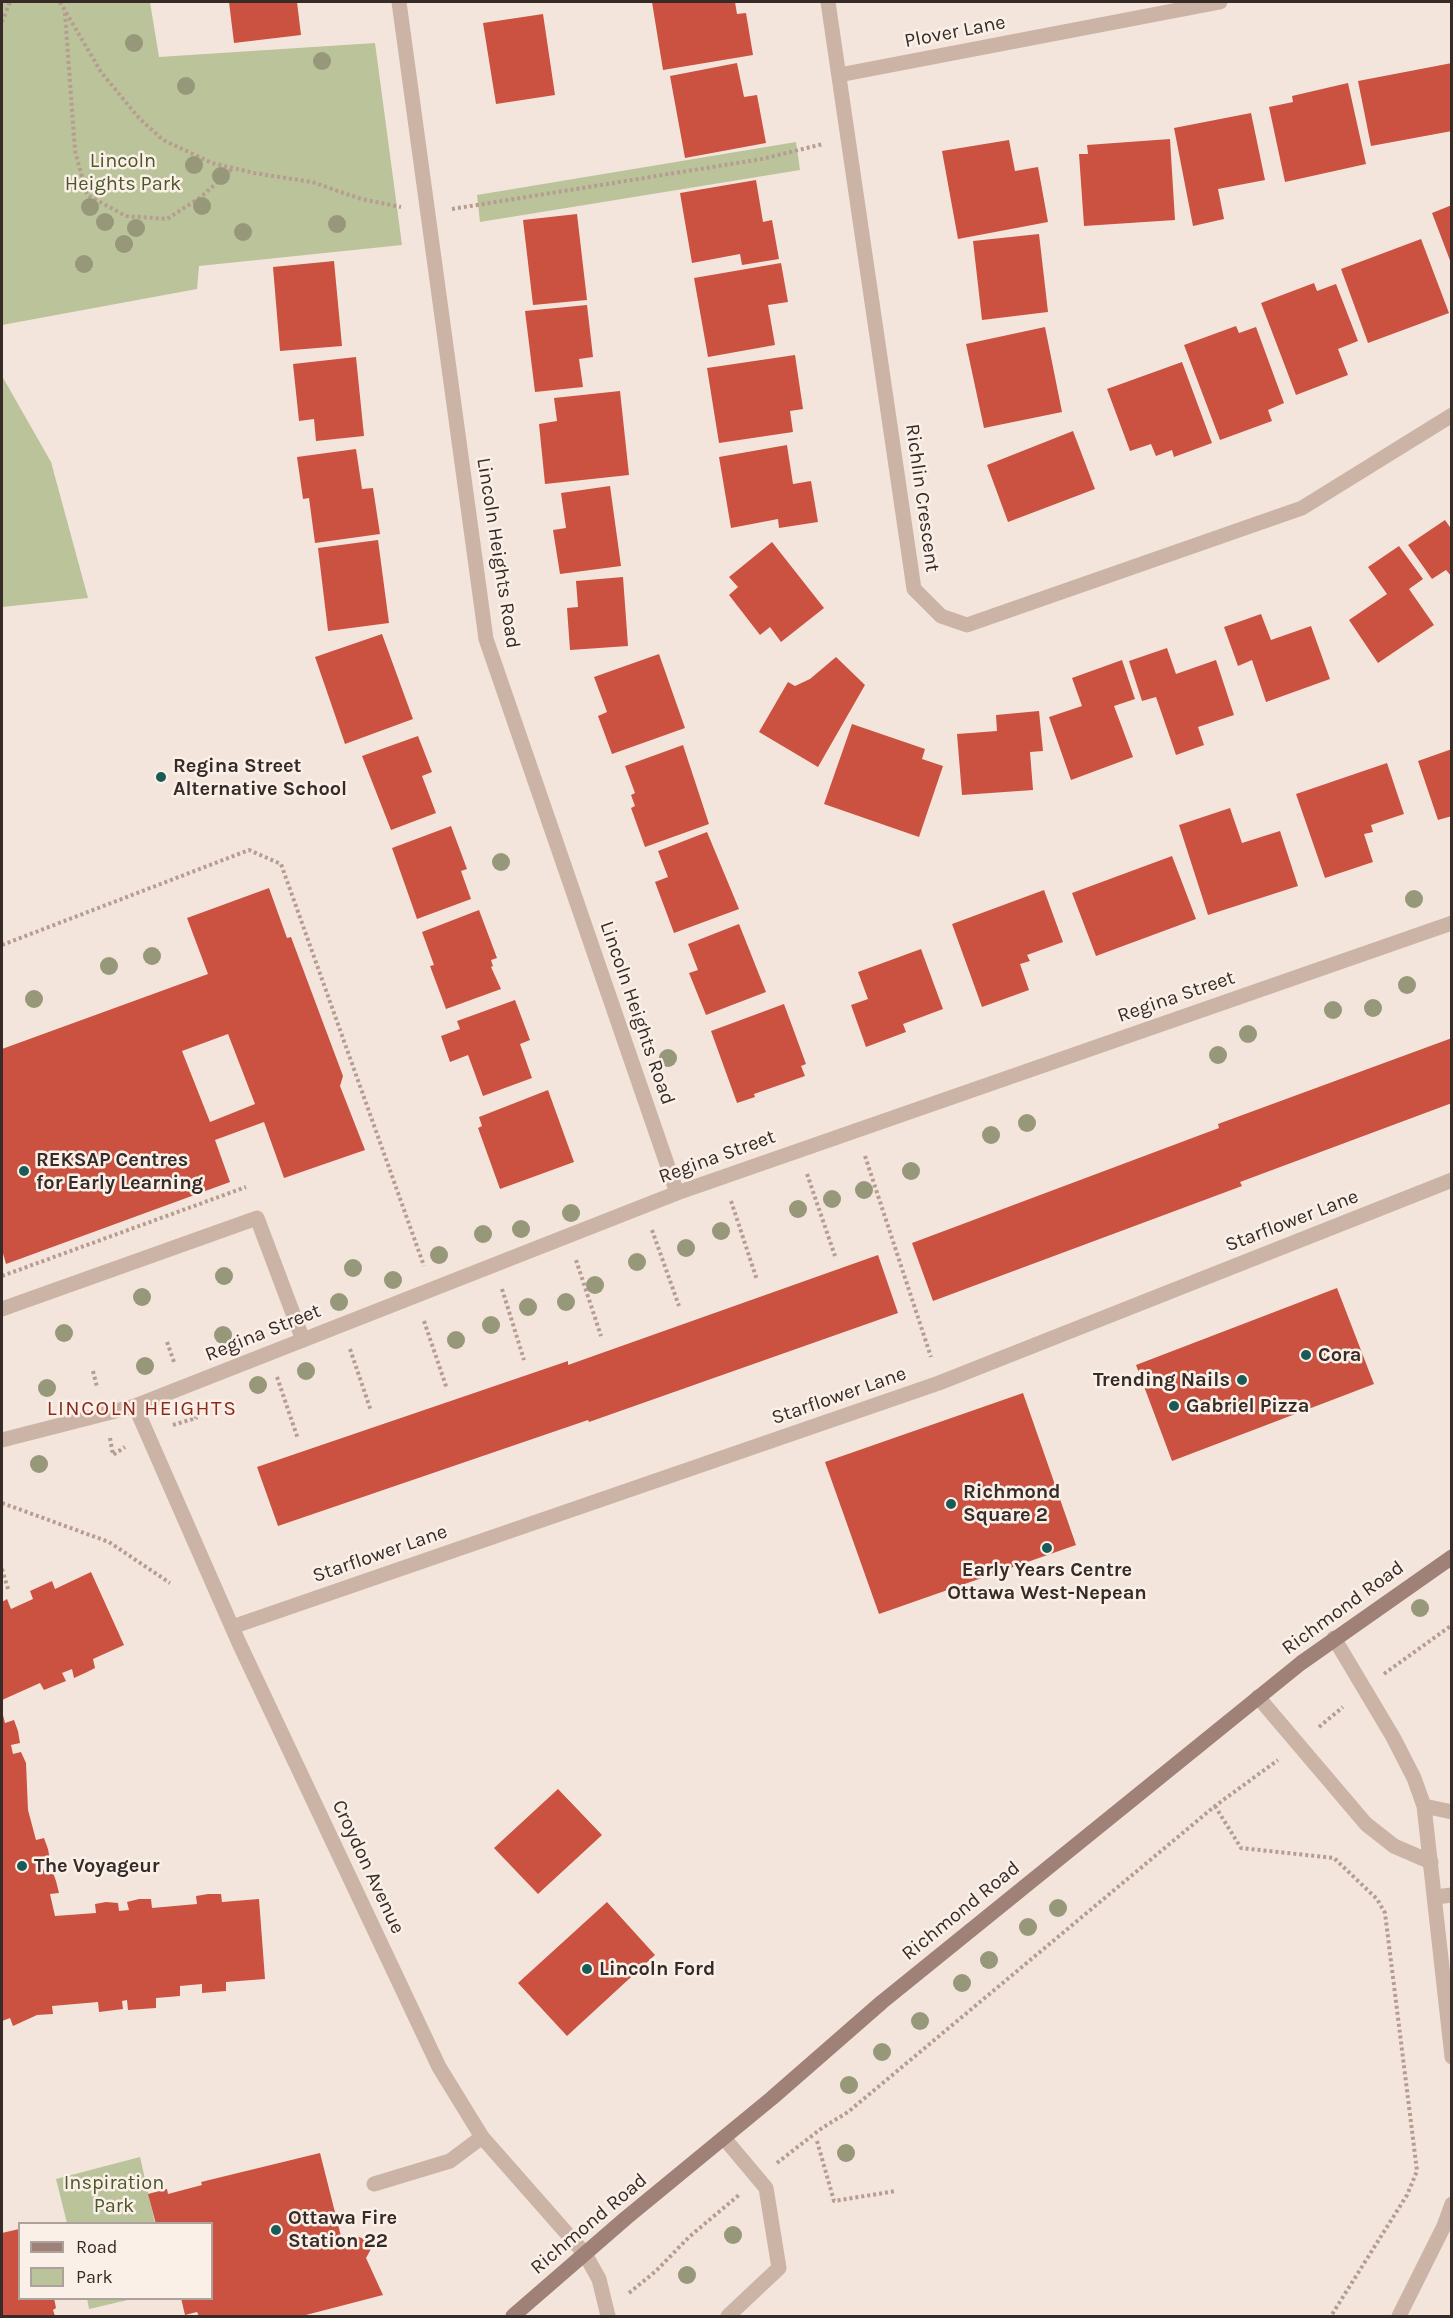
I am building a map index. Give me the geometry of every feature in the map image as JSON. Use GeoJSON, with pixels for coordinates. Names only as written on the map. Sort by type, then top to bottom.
{"type":"FeatureCollection","features":[{"type":"Feature","properties":{"kind":"main road","name":"Richmond Road"},"geometry":{"type":"LineString","coordinates":[[513,2316],[882,2002],[1258,1697],[1334,1638],[1452,1557]]}},
{"type":"Feature","properties":{"kind":"street","name":"Lincoln Heights Road"},"geometry":{"type":"LineString","coordinates":[[399,2],[486,639],[677,1193]]}},
{"type":"Feature","properties":{"kind":"street","name":"Richlin Crescent"},"geometry":{"type":"LineString","coordinates":[[828,2],[914,589],[941,616],[967,625],[1302,507],[1452,415]]}},
{"type":"Feature","properties":{"kind":"street","name":"Plover Lane"},"geometry":{"type":"LineString","coordinates":[[839,75],[1220,2]]}},
{"type":"Feature","properties":{"kind":"street","name":"Regina Street"},"geometry":{"type":"LineString","coordinates":[[2,1440],[135,1406],[677,1193],[1452,923]]}},
{"type":"Feature","properties":{"kind":"street","name":"Starflower Lane"},"geometry":{"type":"LineString","coordinates":[[232,1627],[939,1383],[1452,1180]]}},
{"type":"Feature","properties":{"kind":"street"},"geometry":{"type":"LineString","coordinates":[[2,1309],[257,1218],[303,1340]]}},
{"type":"Feature","properties":{"kind":"street","name":"Croydon Avenue"},"geometry":{"type":"LineString","coordinates":[[135,1406],[232,1627],[439,2067],[482,2137],[585,2254],[599,2279],[608,2316]]}},
{"type":"Feature","properties":{"kind":"street"},"geometry":{"type":"LineString","coordinates":[[1334,1638],[1393,1737],[1414,1778],[1424,1806],[1452,2056]]}},
{"type":"Feature","properties":{"kind":"street"},"geometry":{"type":"LineString","coordinates":[[1258,1697],[1359,1816],[1381,1837],[1410,1854],[1431,1862]]}},
{"type":"Feature","properties":{"kind":"street"},"geometry":{"type":"LineString","coordinates":[[1424,1806],[1452,1812]]}},
{"type":"Feature","properties":{"kind":"street"},"geometry":{"type":"LineString","coordinates":[[1435,1897],[1452,1895]]}},
{"type":"Feature","properties":{"kind":"street"},"geometry":{"type":"LineString","coordinates":[[374,2184],[450,2161],[482,2137]]}},
{"type":"Feature","properties":{"kind":"street"},"geometry":{"type":"LineString","coordinates":[[724,2138],[766,2188],[779,2268],[728,2316]]}},
{"type":"Feature","properties":{"kind":"street"},"geometry":{"type":"LineString","coordinates":[[1399,2316],[1444,2226],[1452,2204]]}},
{"type":"Feature","properties":{"kind":"path"},"geometry":{"type":"LineString","coordinates":[[2,21],[10,2]]}},
{"type":"Feature","properties":{"kind":"path"},"geometry":{"type":"LineString","coordinates":[[60,2],[101,72],[139,118],[163,140],[212,163],[312,182],[361,199],[428,213],[762,159],[848,138]]}},
{"type":"Feature","properties":{"kind":"path"},"geometry":{"type":"LineString","coordinates":[[65,12],[75,151],[87,195],[126,216],[167,219],[201,197],[233,168]]}},
{"type":"Feature","properties":{"kind":"path"},"geometry":{"type":"LineString","coordinates":[[2,945],[249,850],[281,864],[432,1289]]}},
{"type":"Feature","properties":{"kind":"path"},"geometry":{"type":"LineString","coordinates":[[855,1131],[939,1383]]}},
{"type":"Feature","properties":{"kind":"path"},"geometry":{"type":"LineString","coordinates":[[799,1150],[835,1256]]}},
{"type":"Feature","properties":{"kind":"path"},"geometry":{"type":"LineString","coordinates":[[723,1177],[757,1280]]}},
{"type":"Feature","properties":{"kind":"path"},"geometry":{"type":"LineString","coordinates":[[2,1276],[246,1187]]}},
{"type":"Feature","properties":{"kind":"path"},"geometry":{"type":"LineString","coordinates":[[644,1206],[679,1306]]}},
{"type":"Feature","properties":{"kind":"path"},"geometry":{"type":"LineString","coordinates":[[568,1236],[601,1336]]}},
{"type":"Feature","properties":{"kind":"path"},"geometry":{"type":"LineString","coordinates":[[494,1265],[524,1360]]}},
{"type":"Feature","properties":{"kind":"path"},"geometry":{"type":"LineString","coordinates":[[416,1296],[447,1389]]}},
{"type":"Feature","properties":{"kind":"path"},"geometry":{"type":"LineString","coordinates":[[343,1324],[371,1411]]}},
{"type":"Feature","properties":{"kind":"path"},"geometry":{"type":"LineString","coordinates":[[269,1353],[298,1439]]}},
{"type":"Feature","properties":{"kind":"path"},"geometry":{"type":"LineString","coordinates":[[2,1503],[109,1542],[170,1582]]}},
{"type":"Feature","properties":{"kind":"path"},"geometry":{"type":"LineString","coordinates":[[2,1569],[8,1589]]}},
{"type":"Feature","properties":{"kind":"path"},"geometry":{"type":"LineString","coordinates":[[656,2271],[689,2236],[822,2128],[848,2112],[1215,1806],[1298,1745],[1363,1690],[1452,1625]]}},
{"type":"Feature","properties":{"kind":"path"},"geometry":{"type":"LineString","coordinates":[[1215,1806],[1241,1848],[1334,1858],[1377,1899],[1385,1913],[1417,2171],[1407,2194],[1331,2316]]}},
{"type":"Feature","properties":{"kind":"path"},"geometry":{"type":"LineString","coordinates":[[817,2141],[834,2201],[896,2191]]}},
{"type":"Feature","properties":{"kind":"green space","name":"Lincoln Heights Park"},"geometry":{"type":"Polygon","coordinates":[[[2,2],[150,2],[159,57],[375,43],[402,245],[199,266],[197,289],[2,325],[2,2]]]}},
{"type":"Feature","properties":{"kind":"green space"},"geometry":{"type":"Polygon","coordinates":[[[796,142],[800,170],[480,222],[477,195],[796,142]]]}},
{"type":"Feature","properties":{"kind":"green space"},"geometry":{"type":"Polygon","coordinates":[[[2,376],[51,462],[88,598],[2,607],[2,376]]]}},
{"type":"Feature","properties":{"kind":"green space","name":"Inspiration Park"},"geometry":{"type":"Polygon","coordinates":[[[140,2157],[155,2222],[67,2222],[56,2179],[140,2157]]]}},
{"type":"Feature","properties":{"kind":"green space"},"geometry":{"type":"Polygon","coordinates":[[[87,2300],[128,2300],[89,2309],[87,2300]]]}},
{"type":"Feature","properties":{"kind":"building"},"geometry":{"type":"Polygon","coordinates":[[[229,2],[297,2],[301,35],[234,43],[229,2]]]}},
{"type":"Feature","properties":{"kind":"building"},"geometry":{"type":"Polygon","coordinates":[[[652,2],[735,2],[737,14],[746,13],[753,55],[663,70],[652,2]]]}},
{"type":"Feature","properties":{"kind":"building"},"geometry":{"type":"Polygon","coordinates":[[[543,14],[555,95],[496,104],[483,23],[543,14]]]}},
{"type":"Feature","properties":{"kind":"building"},"geometry":{"type":"Polygon","coordinates":[[[737,63],[744,97],[757,95],[766,143],[685,158],[670,76],[737,63]]]}},
{"type":"Feature","properties":{"kind":"building"},"geometry":{"type":"Polygon","coordinates":[[[1452,63],[1452,131],[1371,146],[1358,81],[1452,63]]]}},
{"type":"Feature","properties":{"kind":"building"},"geometry":{"type":"Polygon","coordinates":[[[1348,83],[1366,164],[1285,182],[1269,107],[1293,102],[1292,96],[1348,83]]]}},
{"type":"Feature","properties":{"kind":"building"},"geometry":{"type":"Polygon","coordinates":[[[1251,113],[1265,180],[1218,189],[1224,219],[1193,226],[1174,128],[1251,113]]]}},
{"type":"Feature","properties":{"kind":"building"},"geometry":{"type":"Polygon","coordinates":[[[1170,139],[1175,220],[1084,226],[1079,154],[1088,154],[1087,145],[1170,139]]]}},
{"type":"Feature","properties":{"kind":"building"},"geometry":{"type":"Polygon","coordinates":[[[1009,140],[1015,171],[1038,167],[1048,222],[958,239],[942,151],[1009,140]]]}},
{"type":"Feature","properties":{"kind":"building"},"geometry":{"type":"Polygon","coordinates":[[[756,180],[763,222],[772,220],[779,259],[742,265],[740,254],[692,263],[680,193],[756,180]]]}},
{"type":"Feature","properties":{"kind":"building"},"geometry":{"type":"Polygon","coordinates":[[[1452,205],[1452,263],[1451,263],[1432,213],[1452,205]]]}},
{"type":"Feature","properties":{"kind":"building"},"geometry":{"type":"Polygon","coordinates":[[[577,214],[587,300],[533,305],[523,220],[577,214]]]}},
{"type":"Feature","properties":{"kind":"building"},"geometry":{"type":"Polygon","coordinates":[[[1039,234],[1048,312],[982,320],[973,241],[1039,234]]]}},
{"type":"Feature","properties":{"kind":"building"},"geometry":{"type":"Polygon","coordinates":[[[1421,239],[1449,313],[1368,343],[1341,269],[1421,239]]]}},
{"type":"Feature","properties":{"kind":"building"},"geometry":{"type":"Polygon","coordinates":[[[334,261],[342,346],[280,351],[273,267],[334,261]]]}},
{"type":"Feature","properties":{"kind":"building"},"geometry":{"type":"Polygon","coordinates":[[[781,263],[788,302],[768,305],[775,345],[708,357],[694,278],[781,263]]]}},
{"type":"Feature","properties":{"kind":"building"},"geometry":{"type":"Polygon","coordinates":[[[1314,283],[1317,291],[1336,284],[1358,341],[1338,349],[1348,375],[1296,395],[1261,303],[1314,283]]]}},
{"type":"Feature","properties":{"kind":"building"},"geometry":{"type":"Polygon","coordinates":[[[587,305],[593,357],[579,359],[583,387],[535,392],[525,311],[587,305]]]}},
{"type":"Feature","properties":{"kind":"building"},"geometry":{"type":"Polygon","coordinates":[[[1236,326],[1239,333],[1256,327],[1284,403],[1268,410],[1272,421],[1220,440],[1184,345],[1236,326]]]}},
{"type":"Feature","properties":{"kind":"building"},"geometry":{"type":"Polygon","coordinates":[[[1045,327],[1062,412],[984,428],[966,344],[1045,327]]]}},
{"type":"Feature","properties":{"kind":"building"},"geometry":{"type":"Polygon","coordinates":[[[795,355],[803,409],[790,411],[793,432],[719,443],[707,368],[795,355]]]}},
{"type":"Feature","properties":{"kind":"building"},"geometry":{"type":"Polygon","coordinates":[[[356,357],[364,436],[316,441],[314,419],[299,421],[293,364],[356,357]]]}},
{"type":"Feature","properties":{"kind":"building"},"geometry":{"type":"Polygon","coordinates":[[[1182,362],[1212,443],[1174,457],[1172,450],[1156,456],[1151,444],[1130,451],[1107,389],[1182,362]]]}},
{"type":"Feature","properties":{"kind":"building"},"geometry":{"type":"Polygon","coordinates":[[[620,391],[629,475],[545,484],[539,424],[557,421],[554,398],[620,391]]]}},
{"type":"Feature","properties":{"kind":"building"},"geometry":{"type":"Polygon","coordinates":[[[1073,431],[1095,489],[1008,522],[987,465],[1073,431]]]}},
{"type":"Feature","properties":{"kind":"building"},"geometry":{"type":"Polygon","coordinates":[[[787,445],[793,484],[811,481],[818,522],[779,528],[778,519],[731,528],[719,457],[787,445]]]}},
{"type":"Feature","properties":{"kind":"building"},"geometry":{"type":"Polygon","coordinates":[[[356,449],[362,489],[373,488],[380,534],[315,543],[309,498],[303,499],[297,457],[356,449]]]}},
{"type":"Feature","properties":{"kind":"building"},"geometry":{"type":"Polygon","coordinates":[[[610,486],[621,566],[560,574],[553,530],[566,528],[561,493],[610,486]]]}},
{"type":"Feature","properties":{"kind":"building"},"geometry":{"type":"Polygon","coordinates":[[[1445,520],[1452,530],[1452,577],[1446,570],[1432,579],[1408,545],[1445,520]]]}},
{"type":"Feature","properties":{"kind":"building"},"geometry":{"type":"Polygon","coordinates":[[[378,540],[389,623],[328,631],[318,548],[378,540]]]}},
{"type":"Feature","properties":{"kind":"building"},"geometry":{"type":"Polygon","coordinates":[[[772,542],[824,608],[781,642],[770,627],[760,635],[729,595],[738,587],[729,577],[772,542]]]}},
{"type":"Feature","properties":{"kind":"building"},"geometry":{"type":"Polygon","coordinates":[[[1399,546],[1423,579],[1409,589],[1434,625],[1378,663],[1349,620],[1387,594],[1368,567],[1399,546]]]}},
{"type":"Feature","properties":{"kind":"building"},"geometry":{"type":"Polygon","coordinates":[[[623,577],[628,646],[570,650],[567,608],[578,607],[576,581],[623,577]]]}},
{"type":"Feature","properties":{"kind":"building"},"geometry":{"type":"Polygon","coordinates":[[[1261,614],[1271,640],[1311,626],[1330,679],[1266,702],[1252,660],[1238,666],[1224,627],[1261,614]]]}},
{"type":"Feature","properties":{"kind":"building"},"geometry":{"type":"Polygon","coordinates":[[[382,634],[413,719],[345,744],[315,657],[382,634]]]}},
{"type":"Feature","properties":{"kind":"building"},"geometry":{"type":"Polygon","coordinates":[[[1167,648],[1176,674],[1216,660],[1234,715],[1198,727],[1204,745],[1176,755],[1156,697],[1142,701],[1129,661],[1167,648]]]}},
{"type":"Feature","properties":{"kind":"building"},"geometry":{"type":"Polygon","coordinates":[[[659,654],[685,728],[612,754],[598,716],[607,712],[594,677],[659,654]]]}},
{"type":"Feature","properties":{"kind":"building"},"geometry":{"type":"Polygon","coordinates":[[[836,657],[865,685],[818,767],[759,732],[788,682],[795,686],[810,679],[836,657]]]}},
{"type":"Feature","properties":{"kind":"building"},"geometry":{"type":"Polygon","coordinates":[[[1122,660],[1135,699],[1114,706],[1133,757],[1071,780],[1049,717],[1082,706],[1072,678],[1122,660]]]}},
{"type":"Feature","properties":{"kind":"building"},"geometry":{"type":"Polygon","coordinates":[[[1039,711],[1043,751],[1030,752],[1033,790],[962,795],[957,734],[997,731],[996,715],[1039,711]]]}},
{"type":"Feature","properties":{"kind":"building"},"geometry":{"type":"Polygon","coordinates":[[[852,724],[925,749],[922,759],[943,766],[919,837],[824,804],[852,724]]]}},
{"type":"Feature","properties":{"kind":"building"},"geometry":{"type":"Polygon","coordinates":[[[418,736],[432,772],[422,776],[436,813],[391,830],[362,756],[418,736]]]}},
{"type":"Feature","properties":{"kind":"building"},"geometry":{"type":"Polygon","coordinates":[[[683,745],[709,824],[645,847],[631,808],[635,806],[631,795],[635,793],[625,766],[683,745]]]}},
{"type":"Feature","properties":{"kind":"building"},"geometry":{"type":"Polygon","coordinates":[[[1452,749],[1452,816],[1438,820],[1418,761],[1452,749]]]}},
{"type":"Feature","properties":{"kind":"building"},"geometry":{"type":"Polygon","coordinates":[[[1387,763],[1404,814],[1371,825],[1373,832],[1364,834],[1373,862],[1325,878],[1296,794],[1387,763]]]}},
{"type":"Feature","properties":{"kind":"building"},"geometry":{"type":"Polygon","coordinates":[[[1230,808],[1242,843],[1280,831],[1298,886],[1208,915],[1179,825],[1230,808]]]}},
{"type":"Feature","properties":{"kind":"building"},"geometry":{"type":"Polygon","coordinates":[[[451,826],[467,869],[461,871],[471,899],[417,919],[392,848],[451,826]]]}},
{"type":"Feature","properties":{"kind":"building"},"geometry":{"type":"Polygon","coordinates":[[[707,832],[739,909],[674,933],[655,882],[668,877],[658,851],[707,832]]]}},
{"type":"Feature","properties":{"kind":"building"},"geometry":{"type":"Polygon","coordinates":[[[1172,856],[1196,919],[1096,956],[1072,893],[1172,856]]]}},
{"type":"Feature","properties":{"kind":"building"},"geometry":{"type":"Polygon","coordinates":[[[269,888],[287,938],[291,937],[343,1076],[340,1086],[365,1150],[284,1178],[264,1122],[215,1140],[230,1182],[6,1264],[2,1250],[2,1049],[208,974],[187,918],[269,888]],[[228,1034],[182,1051],[210,1122],[255,1104],[228,1034]]]}},
{"type":"Feature","properties":{"kind":"building"},"geometry":{"type":"Polygon","coordinates":[[[1044,890],[1063,942],[1027,955],[1030,961],[1020,964],[1029,990],[982,1007],[952,924],[1044,890]]]}},
{"type":"Feature","properties":{"kind":"building"},"geometry":{"type":"Polygon","coordinates":[[[479,910],[497,958],[491,960],[493,966],[491,967],[501,989],[446,1009],[430,966],[434,965],[422,932],[479,910]]]}},
{"type":"Feature","properties":{"kind":"building"},"geometry":{"type":"Polygon","coordinates":[[[739,924],[766,992],[706,1015],[689,973],[698,970],[688,944],[739,924]]]}},
{"type":"Feature","properties":{"kind":"building"},"geometry":{"type":"Polygon","coordinates":[[[921,949],[943,1009],[903,1024],[906,1032],[866,1047],[851,1005],[868,999],[858,972],[921,949]]]}},
{"type":"Feature","properties":{"kind":"building"},"geometry":{"type":"Polygon","coordinates":[[[515,1000],[530,1040],[520,1044],[532,1078],[483,1096],[468,1055],[450,1062],[441,1036],[460,1029],[457,1021],[515,1000]]]}},
{"type":"Feature","properties":{"kind":"building"},"geometry":{"type":"Polygon","coordinates":[[[784,1004],[806,1064],[801,1066],[805,1076],[754,1094],[755,1097],[737,1103],[711,1031],[784,1004]]]}},
{"type":"Feature","properties":{"kind":"building"},"geometry":{"type":"Polygon","coordinates":[[[1452,1038],[1452,1103],[1240,1182],[1242,1186],[933,1301],[912,1243],[1219,1128],[1218,1124],[1452,1038]]]}},
{"type":"Feature","properties":{"kind":"building"},"geometry":{"type":"Polygon","coordinates":[[[548,1090],[574,1162],[500,1189],[478,1128],[482,1126],[479,1117],[548,1090]]]}},
{"type":"Feature","properties":{"kind":"building"},"geometry":{"type":"Polygon","coordinates":[[[878,1255],[898,1313],[589,1422],[588,1420],[278,1526],[257,1467],[568,1361],[568,1365],[878,1255]]]}},
{"type":"Feature","properties":{"kind":"building"},"geometry":{"type":"Polygon","coordinates":[[[1337,1288],[1374,1384],[1172,1461],[1136,1365],[1337,1288]]]}},
{"type":"Feature","properties":{"kind":"building","name":"Richmond Square 2"},"geometry":{"type":"Polygon","coordinates":[[[1023,1393],[1076,1545],[879,1614],[825,1462],[1023,1393]]]}},
{"type":"Feature","properties":{"kind":"building"},"geometry":{"type":"Polygon","coordinates":[[[91,1572],[124,1645],[93,1659],[95,1668],[74,1678],[72,1669],[62,1673],[66,1681],[44,1690],[40,1683],[2,1700],[2,1602],[7,1599],[11,1609],[33,1599],[30,1591],[52,1581],[55,1589],[91,1572]]]}},
{"type":"Feature","properties":{"kind":"building","name":"The Voyageur"},"geometry":{"type":"Polygon","coordinates":[[[2,1711],[5,1723],[14,1720],[18,1731],[20,1743],[11,1745],[13,1754],[21,1752],[26,1763],[28,1810],[36,1840],[44,1838],[50,1860],[41,1862],[44,1872],[52,1870],[59,1893],[50,1894],[55,1916],[96,1913],[95,1904],[106,1902],[118,1903],[119,1911],[129,1910],[127,1902],[139,1899],[151,1899],[152,1908],[197,1904],[196,1896],[208,1894],[221,1894],[222,1902],[259,1899],[265,1979],[226,1982],[226,1991],[202,1993],[202,1984],[180,1986],[180,1996],[156,1998],[156,2008],[128,2010],[127,2000],[122,2001],[123,2009],[99,2012],[98,2002],[52,2006],[53,2014],[37,2015],[13,2026],[10,2018],[2,2021],[2,1711]]]}},
{"type":"Feature","properties":{"kind":"building"},"geometry":{"type":"Polygon","coordinates":[[[558,1789],[602,1835],[538,1894],[494,1848],[558,1789]]]}},
{"type":"Feature","properties":{"kind":"building","name":"Lincoln Ford"},"geometry":{"type":"Polygon","coordinates":[[[607,1902],[655,1955],[567,2036],[518,1983],[607,1902]]]}},
{"type":"Feature","properties":{"kind":"building","name":"Ottawa Fire Station 22"},"geometry":{"type":"Polygon","coordinates":[[[320,2153],[343,2244],[349,2245],[352,2239],[359,2237],[369,2241],[371,2249],[366,2258],[383,2295],[302,2316],[199,2316],[197,2312],[185,2315],[181,2300],[213,2300],[213,2222],[155,2222],[148,2194],[167,2189],[168,2194],[202,2185],[201,2182],[320,2153]]]}},
{"type":"Feature","properties":{"kind":"building"},"geometry":{"type":"Polygon","coordinates":[[[18,2229],[18,2300],[54,2300],[55,2316],[2,2316],[2,2233],[18,2229]]]}},
{"type":"Feature","properties":{"kind":"place","name":"Regina Street Alternative School"},"geometry":{"type":"Point","coordinates":[161,777]}},
{"type":"Feature","properties":{"kind":"place","name":"REKSAP Centres for Early Learning"},"geometry":{"type":"Point","coordinates":[24,1171]}},
{"type":"Feature","properties":{"kind":"place","name":"Cora"},"geometry":{"type":"Point","coordinates":[1306,1355]}},
{"type":"Feature","properties":{"kind":"place","name":"Trending Nails"},"geometry":{"type":"Point","coordinates":[1242,1380]}},
{"type":"Feature","properties":{"kind":"place","name":"Gabriel Pizza"},"geometry":{"type":"Point","coordinates":[1174,1406]}},
{"type":"Feature","properties":{"kind":"place","name":"Richmond Square 2"},"geometry":{"type":"Point","coordinates":[951,1504]}},
{"type":"Feature","properties":{"kind":"place","name":"Early Years Centre Ottawa West-Nepean"},"geometry":{"type":"Point","coordinates":[1047,1548]}},
{"type":"Feature","properties":{"kind":"place","name":"The Voyageur"},"geometry":{"type":"Point","coordinates":[22,1866]}},
{"type":"Feature","properties":{"kind":"place","name":"Lincoln Ford"},"geometry":{"type":"Point","coordinates":[587,1969]}},
{"type":"Feature","properties":{"kind":"place","name":"Ottawa Fire Station 22"},"geometry":{"type":"Point","coordinates":[276,2230]}},
{"type":"Feature","properties":{"kind":"district","name":"LINCOLN HEIGHTS"},"geometry":{"type":"Point","coordinates":[142,1409]}}]}
